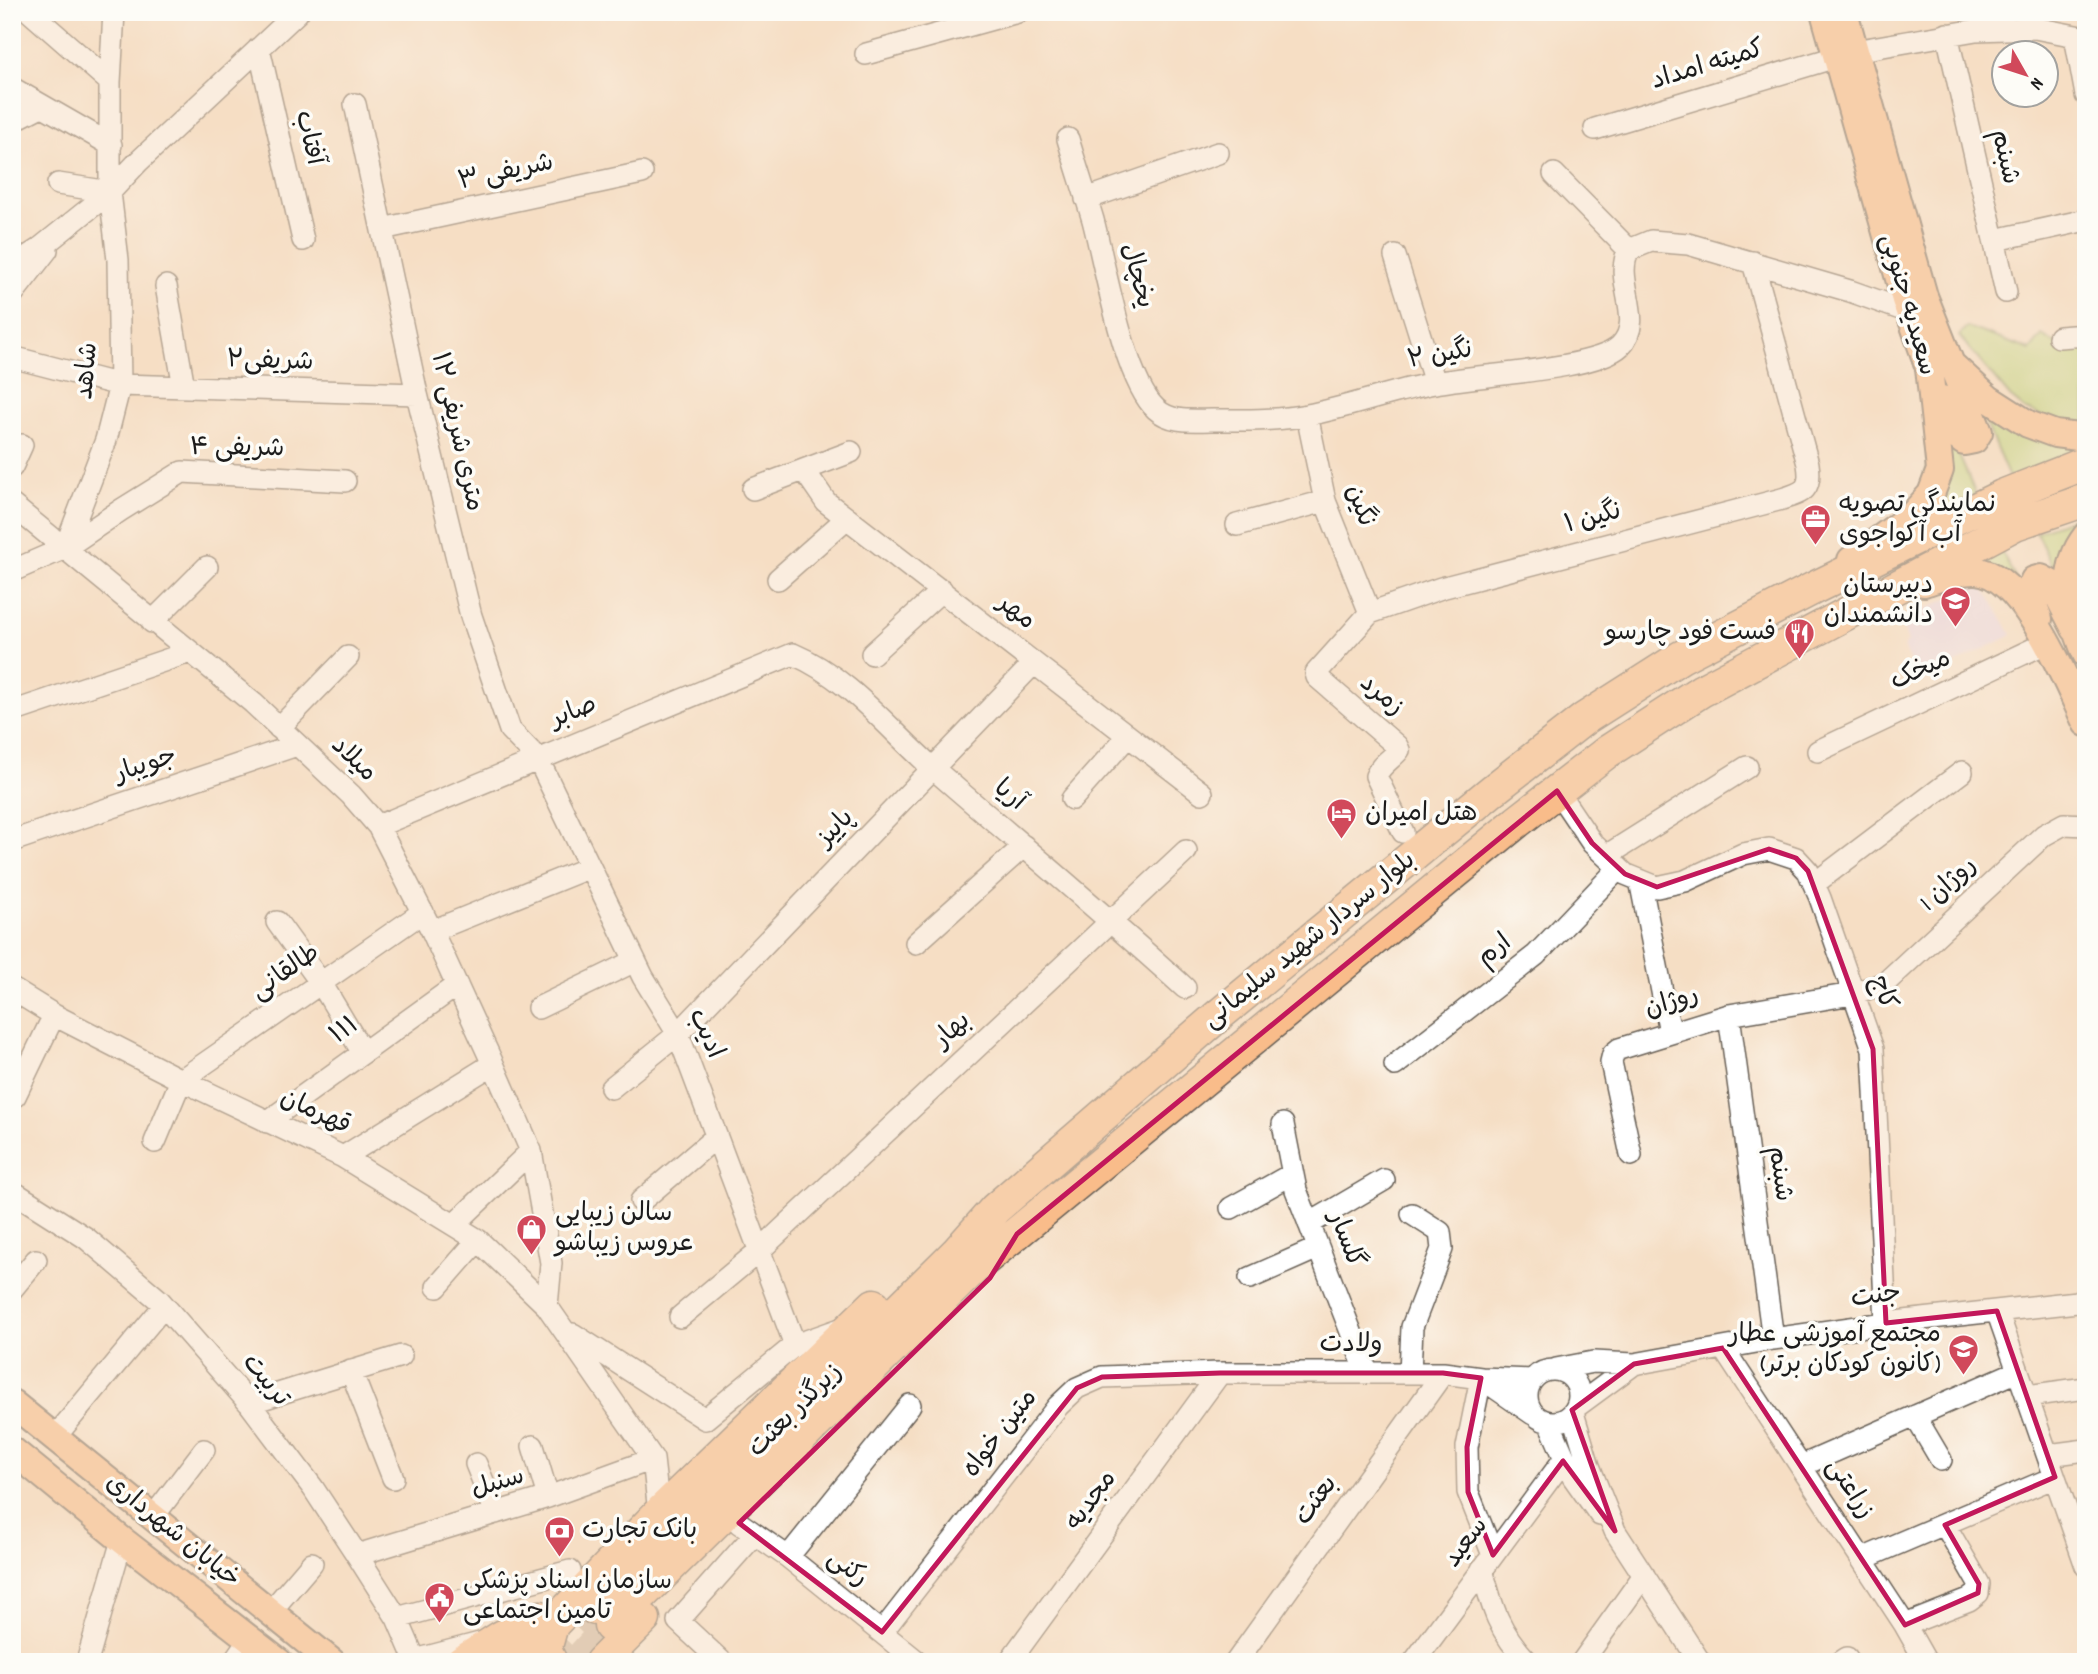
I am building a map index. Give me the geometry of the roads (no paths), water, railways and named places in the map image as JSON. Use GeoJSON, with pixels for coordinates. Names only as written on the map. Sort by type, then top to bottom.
{"type":"FeatureCollection","features":[{"type":"Feature","properties":{"kind":"highway","name":"بلوار سردار شهید سلیمانی"},"geometry":{"type":"LineString","coordinates":[[995,1209],[1219,1015],[1493,790],[1584,719],[1681,657],[1814,588],[2002,496],[2086,463]]}},
{"type":"Feature","properties":{"kind":"highway","name":"بلوار سردار شهید سلیمانی"},"geometry":{"type":"LineString","coordinates":[[1017,1234],[1354,954],[1607,752],[1701,691],[2015,524],[2086,500]]}},
{"type":"Feature","properties":{"kind":"highway"},"geometry":{"type":"LineString","coordinates":[[1332,923],[1354,954]]}},
{"type":"Feature","properties":{"kind":"highway"},"geometry":{"type":"LineString","coordinates":[[551,1662],[545,1650],[582,1616],[659,1513],[852,1325],[944,1240],[995,1209]]}},
{"type":"Feature","properties":{"kind":"highway","name":"زیرگذر بعثت"},"geometry":{"type":"LineString","coordinates":[[582,1616],[956,1253],[995,1209]]}},
{"type":"Feature","properties":{"kind":"highway"},"geometry":{"type":"LineString","coordinates":[[601,1662],[747,1529],[990,1278],[1017,1234]]}},
{"type":"Feature","properties":{"kind":"highway","name":"زیرگذر بعثت"},"geometry":{"type":"LineString","coordinates":[[582,1616],[973,1269],[1017,1234]]}},
{"type":"Feature","properties":{"kind":"highway"},"geometry":{"type":"LineString","coordinates":[[463,1662],[503,1649],[582,1616]]}},
{"type":"Feature","properties":{"kind":"main road","name":"سعیدیه جنوبی"},"geometry":{"type":"LineString","coordinates":[[1814,588],[1912,515],[1931,494],[1940,470],[1940,366],[1924,296],[1845,54],[1824,12]]}},
{"type":"Feature","properties":{"kind":"main road","name":"سعیدیه جنوبی"},"geometry":{"type":"LineString","coordinates":[[1843,12],[1845,54],[1909,312],[1940,366],[2028,424],[2055,434],[2086,438]]}},
{"type":"Feature","properties":{"kind":"main road"},"geometry":{"type":"LineString","coordinates":[[2075,629],[2069,576],[2076,548],[2086,536]]}},
{"type":"Feature","properties":{"kind":"main road"},"geometry":{"type":"LineString","coordinates":[[1883,596],[1959,572],[1978,570],[1995,576],[2016,596],[2048,642]]}},
{"type":"Feature","properties":{"kind":"main road"},"geometry":{"type":"LineString","coordinates":[[2086,654],[2052,584],[2045,578],[2037,578],[2028,591],[2048,642],[2086,723]]}},
{"type":"Feature","properties":{"kind":"main road","name":"خیابان شهرداری"},"geometry":{"type":"LineString","coordinates":[[12,1403],[332,1662]]}},
{"type":"Feature","properties":{"kind":"main road","name":"خیابان شهرداری"},"geometry":{"type":"LineString","coordinates":[[12,1450],[279,1662]]}},
{"type":"Feature","properties":{"kind":"street"},"geometry":{"type":"LineString","coordinates":[[30,12],[110,82]]}},
{"type":"Feature","properties":{"kind":"street","name":"شاهد"},"geometry":{"type":"LineString","coordinates":[[65,548],[106,440],[120,385],[118,260],[110,192],[110,82],[114,12]]}},
{"type":"Feature","properties":{"kind":"street"},"geometry":{"type":"LineString","coordinates":[[12,261],[32,254],[110,192],[138,162],[298,12]]}},
{"type":"Feature","properties":{"kind":"street"},"geometry":{"type":"LineString","coordinates":[[866,54],[964,20],[1018,12]]}},
{"type":"Feature","properties":{"kind":"street","name":"کمیته امداد"},"geometry":{"type":"LineString","coordinates":[[1595,128],[1845,54],[1947,34],[2036,20],[2080,37]]}},
{"type":"Feature","properties":{"kind":"street","name":"شبنم"},"geometry":{"type":"LineString","coordinates":[[1947,34],[2006,292]]}},
{"type":"Feature","properties":{"kind":"street"},"geometry":{"type":"LineString","coordinates":[[2080,37],[2086,94]]}},
{"type":"Feature","properties":{"kind":"street","name":"آفتاب"},"geometry":{"type":"LineString","coordinates":[[259,48],[303,240]]}},
{"type":"Feature","properties":{"kind":"street"},"geometry":{"type":"LineString","coordinates":[[12,88],[110,145]]}},
{"type":"Feature","properties":{"kind":"street","name":"۱۲ متری شریفی"},"geometry":{"type":"LineString","coordinates":[[355,104],[417,394],[471,616],[510,730],[538,759]]}},
{"type":"Feature","properties":{"kind":"street"},"geometry":{"type":"LineString","coordinates":[[12,121],[41,106]]}},
{"type":"Feature","properties":{"kind":"street","name":"یخچال"},"geometry":{"type":"LineString","coordinates":[[1068,139],[1129,357],[1144,394],[1168,417]]}},
{"type":"Feature","properties":{"kind":"street"},"geometry":{"type":"LineString","coordinates":[[1086,199],[1218,153]]}},
{"type":"Feature","properties":{"kind":"street","name":"شریفی ۳"},"geometry":{"type":"LineString","coordinates":[[382,229],[642,173]]}},
{"type":"Feature","properties":{"kind":"street"},"geometry":{"type":"LineString","coordinates":[[1554,173],[1629,250],[1645,242],[1674,241],[1754,262],[1909,312]]}},
{"type":"Feature","properties":{"kind":"street"},"geometry":{"type":"LineString","coordinates":[[58,184],[110,192]]}},
{"type":"Feature","properties":{"kind":"street"},"geometry":{"type":"LineString","coordinates":[[1995,240],[2086,220]]}},
{"type":"Feature","properties":{"kind":"street"},"geometry":{"type":"LineString","coordinates":[[12,295],[62,230]]}},
{"type":"Feature","properties":{"kind":"street","name":"نگین ۲"},"geometry":{"type":"LineString","coordinates":[[1168,417],[1187,420],[1272,421],[1307,415],[1434,383],[1580,363],[1607,354],[1619,347],[1628,336],[1631,324],[1625,269],[1629,250]]}},
{"type":"Feature","properties":{"kind":"street"},"geometry":{"type":"LineString","coordinates":[[1395,256],[1434,383]]}},
{"type":"Feature","properties":{"kind":"street","name":"نگین ۱"},"geometry":{"type":"LineString","coordinates":[[1370,613],[1441,588],[1800,494],[1809,482],[1808,464],[1754,262]]}},
{"type":"Feature","properties":{"kind":"street"},"geometry":{"type":"LineString","coordinates":[[166,285],[184,387]]}},
{"type":"Feature","properties":{"kind":"street"},"geometry":{"type":"LineString","coordinates":[[2059,337],[2086,335]]}},
{"type":"Feature","properties":{"kind":"street","name":"شریفی۲"},"geometry":{"type":"LineString","coordinates":[[12,357],[120,385],[417,394]]}},
{"type":"Feature","properties":{"kind":"street","name":"نگین"},"geometry":{"type":"LineString","coordinates":[[1307,415],[1325,501],[1370,613]]}},
{"type":"Feature","properties":{"kind":"street"},"geometry":{"type":"LineString","coordinates":[[12,467],[22,445]]}},
{"type":"Feature","properties":{"kind":"street"},"geometry":{"type":"LineString","coordinates":[[754,489],[851,453]]}},
{"type":"Feature","properties":{"kind":"street","name":"مهر"},"geometry":{"type":"LineString","coordinates":[[804,470],[826,502],[1202,793]]}},
{"type":"Feature","properties":{"kind":"street","name":"شریفی ۴"},"geometry":{"type":"LineString","coordinates":[[12,571],[65,548],[182,472],[345,481]]}},
{"type":"Feature","properties":{"kind":"street"},"geometry":{"type":"LineString","coordinates":[[1237,525],[1325,501]]}},
{"type":"Feature","properties":{"kind":"street","name":"میلاد"},"geometry":{"type":"LineString","coordinates":[[12,505],[253,703],[351,795],[378,826],[494,1063],[531,1151],[551,1263],[548,1306]]}},
{"type":"Feature","properties":{"kind":"street"},"geometry":{"type":"LineString","coordinates":[[778,579],[847,518]]}},
{"type":"Feature","properties":{"kind":"street"},"geometry":{"type":"LineString","coordinates":[[152,622],[207,568]]}},
{"type":"Feature","properties":{"kind":"street"},"geometry":{"type":"LineString","coordinates":[[872,654],[942,590]]}},
{"type":"Feature","properties":{"kind":"street","name":"زمرد"},"geometry":{"type":"LineString","coordinates":[[1370,613],[1315,673],[1397,746],[1399,750],[1376,776],[1403,832]]}},
{"type":"Feature","properties":{"kind":"street","name":"میخک"},"geometry":{"type":"LineString","coordinates":[[1818,751],[2048,642]]}},
{"type":"Feature","properties":{"kind":"street"},"geometry":{"type":"LineString","coordinates":[[12,712],[190,652]]}},
{"type":"Feature","properties":{"kind":"street","name":"صابر"},"geometry":{"type":"LineString","coordinates":[[378,826],[793,654]]}},
{"type":"Feature","properties":{"kind":"street","name":"آریا"},"geometry":{"type":"LineString","coordinates":[[793,654],[815,663],[840,681],[934,769],[1111,920],[1185,988]]}},
{"type":"Feature","properties":{"kind":"street"},"geometry":{"type":"LineString","coordinates":[[279,728],[348,657]]}},
{"type":"Feature","properties":{"kind":"street","name":"پاییز"},"geometry":{"type":"LineString","coordinates":[[611,1088],[678,1034],[1034,663]]}},
{"type":"Feature","properties":{"kind":"street"},"geometry":{"type":"LineString","coordinates":[[1072,799],[1128,736]]}},
{"type":"Feature","properties":{"kind":"street","name":"جویبار"},"geometry":{"type":"LineString","coordinates":[[12,841],[297,745]]}},
{"type":"Feature","properties":{"kind":"street","name":"ادیب"},"geometry":{"type":"LineString","coordinates":[[538,759],[635,961],[678,1034],[795,1345]]}},
{"type":"Feature","properties":{"kind":"street","name":"ارم"},"geometry":{"type":"LineString","coordinates":[[1395,1065],[1536,955],[1612,862],[1747,767]]}},
{"type":"Feature","properties":{"kind":"street"},"geometry":{"type":"LineString","coordinates":[[1814,884],[1962,772]]}},
{"type":"Feature","properties":{"kind":"street"},"geometry":{"type":"LineString","coordinates":[[1557,791],[1592,843],[1625,874],[1640,880],[1670,1032]]}},
{"type":"Feature","properties":{"kind":"street","name":"روژان 1"},"geometry":{"type":"LineString","coordinates":[[1852,994],[1885,983],[2044,835],[2064,824],[2086,825]]}},
{"type":"Feature","properties":{"kind":"street"},"geometry":{"type":"LineString","coordinates":[[916,943],[1024,846]]}},
{"type":"Feature","properties":{"kind":"street","name":"کاج"},"geometry":{"type":"LineString","coordinates":[[1640,880],[1657,887],[1685,881],[1743,854],[1769,849],[1796,858],[1808,871],[1873,1049],[1886,1323]]}},
{"type":"Feature","properties":{"kind":"street","name":"بهار"},"geometry":{"type":"LineString","coordinates":[[680,1317],[759,1251],[1186,851]]}},
{"type":"Feature","properties":{"kind":"street","name":"طالقانی"},"geometry":{"type":"LineString","coordinates":[[181,1080],[321,984],[427,922],[590,867]]}},
{"type":"Feature","properties":{"kind":"street"},"geometry":{"type":"LineString","coordinates":[[277,922],[321,984],[363,1053]]}},
{"type":"Feature","properties":{"kind":"street"},"geometry":{"type":"LineString","coordinates":[[538,1008],[635,961]]}},
{"type":"Feature","properties":{"kind":"street","name":"۱۱۱"},"geometry":{"type":"LineString","coordinates":[[267,1122],[457,985]]}},
{"type":"Feature","properties":{"kind":"street","name":"قهرمان"},"geometry":{"type":"LineString","coordinates":[[12,989],[54,1016],[343,1157],[478,1240],[548,1306],[653,1459]]}},
{"type":"Feature","properties":{"kind":"street","name":"روژان"},"geometry":{"type":"LineString","coordinates":[[1631,1156],[1611,1062],[1613,1054],[1619,1049],[1729,1015],[1852,994]]}},
{"type":"Feature","properties":{"kind":"street","name":"شبنم"},"geometry":{"type":"LineString","coordinates":[[1729,1015],[1773,1339]]}},
{"type":"Feature","properties":{"kind":"street"},"geometry":{"type":"LineString","coordinates":[[15,1096],[54,1016]]}},
{"type":"Feature","properties":{"kind":"street"},"geometry":{"type":"LineString","coordinates":[[343,1157],[494,1063]]}},
{"type":"Feature","properties":{"kind":"street"},"geometry":{"type":"LineString","coordinates":[[155,1142],[181,1080]]}},
{"type":"Feature","properties":{"kind":"street","name":"گلسار"},"geometry":{"type":"LineString","coordinates":[[1283,1124],[1296,1190],[1367,1373]]}},
{"type":"Feature","properties":{"kind":"street"},"geometry":{"type":"LineString","coordinates":[[641,1201],[716,1137]]}},
{"type":"Feature","properties":{"kind":"street"},"geometry":{"type":"LineString","coordinates":[[455,1224],[531,1151]]}},
{"type":"Feature","properties":{"kind":"street"},"geometry":{"type":"LineString","coordinates":[[1231,1208],[1292,1174]]}},
{"type":"Feature","properties":{"kind":"street"},"geometry":{"type":"LineString","coordinates":[[1309,1224],[1384,1180]]}},
{"type":"Feature","properties":{"kind":"street","name":"تربیت"},"geometry":{"type":"LineString","coordinates":[[12,1191],[86,1238],[164,1306],[249,1403],[313,1488],[357,1555],[397,1618],[415,1660]]}},
{"type":"Feature","properties":{"kind":"street"},"geometry":{"type":"LineString","coordinates":[[1410,1373],[1412,1327],[1442,1249],[1440,1232],[1412,1214]]}},
{"type":"Feature","properties":{"kind":"street"},"geometry":{"type":"LineString","coordinates":[[437,1287],[478,1240]]}},
{"type":"Feature","properties":{"kind":"street"},"geometry":{"type":"LineString","coordinates":[[1250,1278],[1318,1248]]}},
{"type":"Feature","properties":{"kind":"street"},"geometry":{"type":"LineString","coordinates":[[12,1289],[36,1260]]}},
{"type":"Feature","properties":{"kind":"street","name":"جنت"},"geometry":{"type":"LineString","coordinates":[[1556,1369],[1593,1362],[1634,1364],[1773,1339],[1886,1323],[2086,1301]]}},
{"type":"Feature","properties":{"kind":"street"},"geometry":{"type":"LineString","coordinates":[[55,1437],[164,1306]]}},
{"type":"Feature","properties":{"kind":"street"},"geometry":{"type":"LineString","coordinates":[[1997,1311],[2055,1477],[2078,1520],[2086,1566]]}},
{"type":"Feature","properties":{"kind":"street"},"geometry":{"type":"LineString","coordinates":[[565,1329],[705,1419],[795,1345],[852,1325]]}},
{"type":"Feature","properties":{"kind":"street","name":"زراعتی"},"geometry":{"type":"LineString","coordinates":[[1723,1348],[1905,1625],[1926,1662]]}},
{"type":"Feature","properties":{"kind":"street"},"geometry":{"type":"LineString","coordinates":[[249,1403],[401,1356]]}},
{"type":"Feature","properties":{"kind":"street","name":"جنت"},"geometry":{"type":"LineString","coordinates":[[1575,1410],[1634,1364]]}},
{"type":"Feature","properties":{"kind":"street"},"geometry":{"type":"LineString","coordinates":[[1528,1662],[1516,1649],[1494,1615],[1488,1562],[1468,1492],[1467,1447],[1481,1378],[1541,1418],[1567,1419],[1580,1398],[1576,1382],[1564,1371],[1546,1370],[1532,1380],[1527,1397],[1541,1418],[1565,1458],[1573,1477],[1594,1510],[1615,1531]]}},
{"type":"Feature","properties":{"kind":"street"},"geometry":{"type":"LineString","coordinates":[[351,1371],[393,1478]]}},
{"type":"Feature","properties":{"kind":"street"},"geometry":{"type":"LineString","coordinates":[[1801,1466],[2018,1371]]}},
{"type":"Feature","properties":{"kind":"street","name":"ولادت"},"geometry":{"type":"LineString","coordinates":[[1220,1373],[1443,1373],[1532,1380]]}},
{"type":"Feature","properties":{"kind":"street","name":"متین خواه"},"geometry":{"type":"LineString","coordinates":[[882,1632],[1058,1406],[1077,1388],[1102,1377],[1220,1373]]}},
{"type":"Feature","properties":{"kind":"street","name":"مجدیه"},"geometry":{"type":"LineString","coordinates":[[1009,1662],[1220,1373]]}},
{"type":"Feature","properties":{"kind":"street","name":"بعثت"},"geometry":{"type":"LineString","coordinates":[[1236,1662],[1443,1373]]}},
{"type":"Feature","properties":{"kind":"street"},"geometry":{"type":"LineString","coordinates":[[2027,1396],[2086,1388]]}},
{"type":"Feature","properties":{"kind":"street"},"geometry":{"type":"LineString","coordinates":[[788,1558],[910,1405]]}},
{"type":"Feature","properties":{"kind":"street"},"geometry":{"type":"LineString","coordinates":[[1575,1410],[1589,1466],[1615,1531],[1700,1662]]}},
{"type":"Feature","properties":{"kind":"street"},"geometry":{"type":"LineString","coordinates":[[1914,1416],[1941,1460]]}},
{"type":"Feature","properties":{"kind":"street"},"geometry":{"type":"LineString","coordinates":[[533,1446],[548,1497]]}},
{"type":"Feature","properties":{"kind":"street"},"geometry":{"type":"LineString","coordinates":[[153,1517],[204,1450]]}},
{"type":"Feature","properties":{"kind":"street"},"geometry":{"type":"LineString","coordinates":[[2048,1455],[2086,1450]]}},
{"type":"Feature","properties":{"kind":"street","name":"سعید"},"geometry":{"type":"LineString","coordinates":[[1414,1662],[1565,1458]]}},
{"type":"Feature","properties":{"kind":"street"},"geometry":{"type":"LineString","coordinates":[[653,1459],[659,1513]]}},
{"type":"Feature","properties":{"kind":"street","name":"سنبل"},"geometry":{"type":"LineString","coordinates":[[357,1555],[548,1497],[653,1459]]}},
{"type":"Feature","properties":{"kind":"street"},"geometry":{"type":"LineString","coordinates":[[476,1464],[496,1513]]}},
{"type":"Feature","properties":{"kind":"street"},"geometry":{"type":"LineString","coordinates":[[1862,1559],[2055,1477]]}},
{"type":"Feature","properties":{"kind":"street"},"geometry":{"type":"LineString","coordinates":[[1905,1625],[1969,1600],[1978,1593],[1979,1584],[1945,1525]]}},
{"type":"Feature","properties":{"kind":"street"},"geometry":{"type":"LineString","coordinates":[[722,1662],[678,1621],[747,1529]]}},
{"type":"Feature","properties":{"kind":"street","name":"رکنی"},"geometry":{"type":"LineString","coordinates":[[747,1529],[788,1558],[918,1662]]}},
{"type":"Feature","properties":{"kind":"street"},"geometry":{"type":"LineString","coordinates":[[88,1662],[122,1540]]}},
{"type":"Feature","properties":{"kind":"street"},"geometry":{"type":"LineString","coordinates":[[270,1612],[312,1563]]}},
{"type":"Feature","properties":{"kind":"street"},"geometry":{"type":"LineString","coordinates":[[397,1618],[570,1571]]}},
{"type":"Feature","properties":{"kind":"street"},"geometry":{"type":"LineString","coordinates":[[1582,1662],[1644,1575]]}},
{"type":"Feature","properties":{"kind":"street"},"geometry":{"type":"LineString","coordinates":[[233,1662],[249,1639]]}},
{"type":"Feature","properties":{"kind":"street"},"geometry":{"type":"LineString","coordinates":[[415,1660],[503,1649]]}},
{"type":"Feature","properties":{"kind":"tunnel"},"geometry":{"type":"LineString","coordinates":[[543,1662],[595,1609]]}},
{"type":"Feature","properties":{"kind":"tunnel"},"geometry":{"type":"LineString","coordinates":[[577,1662],[610,1626]]}},
{"type":"Feature","properties":{"kind":"place","name":"نمایندگی تصویه آب آکواجوی"},"geometry":{"type":"Point","coordinates":[1816,547]}},
{"type":"Feature","properties":{"kind":"place","name":"دبیرستان دانشمندان"},"geometry":{"type":"Point","coordinates":[1956,628]}},
{"type":"Feature","properties":{"kind":"place","name":"فست فود چارسو"},"geometry":{"type":"Point","coordinates":[1799,660]}},
{"type":"Feature","properties":{"kind":"place","name":"هتل امیران"},"geometry":{"type":"Point","coordinates":[1342,841]}},
{"type":"Feature","properties":{"kind":"place","name":"سالن زیبایی عروس زیباشو"},"geometry":{"type":"Point","coordinates":[532,1256]}},
{"type":"Feature","properties":{"kind":"place","name":"مجتمع آموزشی عطار (کانون کودکان برتر)"},"geometry":{"type":"Point","coordinates":[1964,1377]}},
{"type":"Feature","properties":{"kind":"place","name":"بانک تجارت"},"geometry":{"type":"Point","coordinates":[559,1558]}},
{"type":"Feature","properties":{"kind":"place","name":"سازمان اسناد پزشکی تامین اجتماعی"},"geometry":{"type":"Point","coordinates":[440,1624]}}]}
